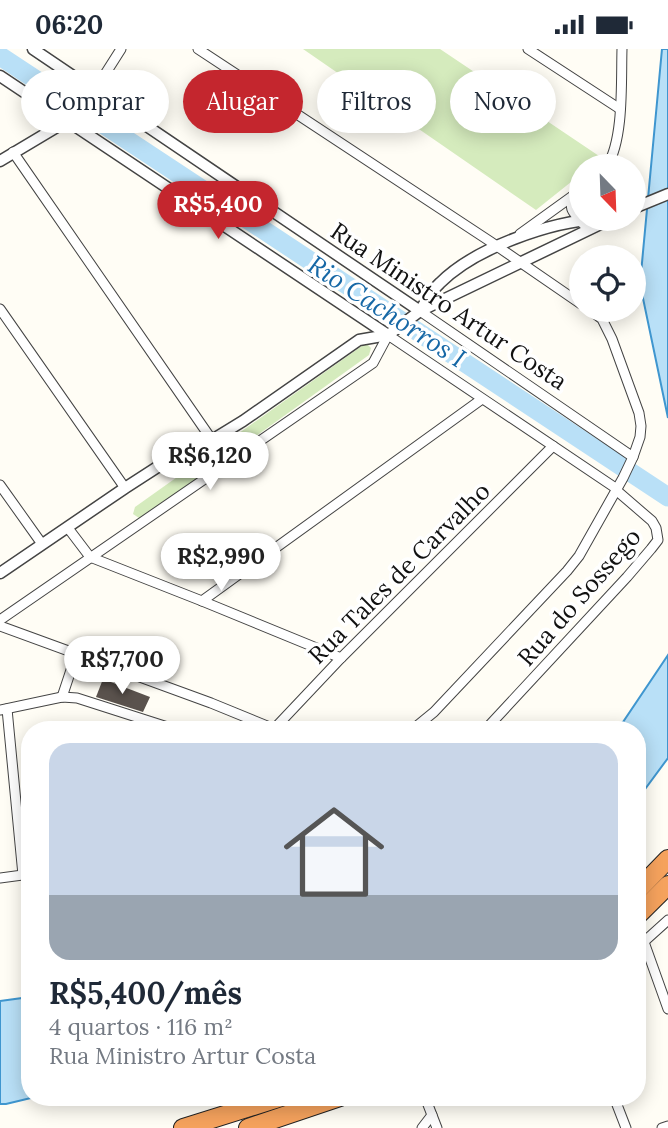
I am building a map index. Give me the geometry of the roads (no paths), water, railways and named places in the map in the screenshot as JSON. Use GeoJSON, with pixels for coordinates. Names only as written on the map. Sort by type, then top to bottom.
{"type":"FeatureCollection","features":[{"type":"Feature","properties":{"kind":"highway"},"geometry":{"type":"LineString","coordinates":[[646,882],[668,859]]}},
{"type":"Feature","properties":{"kind":"highway"},"geometry":{"type":"LineString","coordinates":[[646,907],[668,885]]}},
{"type":"Feature","properties":{"kind":"highway"},"geometry":{"type":"LineString","coordinates":[[183,1128],[253,1106]]}},
{"type":"Feature","properties":{"kind":"highway"},"geometry":{"type":"LineString","coordinates":[[247,1128],[313,1106]]}},
{"type":"Feature","properties":{"kind":"street","name":"Rua Ministro Artur Costa"},"geometry":{"type":"LineString","coordinates":[[33,49],[61,70]]}},
{"type":"Feature","properties":{"kind":"street"},"geometry":{"type":"LineString","coordinates":[[107,70],[121,49]]}},
{"type":"Feature","properties":{"kind":"street"},"geometry":{"type":"LineString","coordinates":[[198,49],[569,296]]}},
{"type":"Feature","properties":{"kind":"street"},"geometry":{"type":"LineString","coordinates":[[528,49],[620,109]]}},
{"type":"Feature","properties":{"kind":"street"},"geometry":{"type":"LineString","coordinates":[[613,154],[620,109],[622,49]]}},
{"type":"Feature","properties":{"kind":"street"},"geometry":{"type":"LineString","coordinates":[[0,76],[21,89]]}},
{"type":"Feature","properties":{"kind":"street"},"geometry":{"type":"LineString","coordinates":[[0,162],[44,133]]}},
{"type":"Feature","properties":{"kind":"street"},"geometry":{"type":"LineString","coordinates":[[92,133],[392,332],[482,399],[616,489]]}},
{"type":"Feature","properties":{"kind":"street","name":"Rua Ministro Artur Costa"},"geometry":{"type":"LineString","coordinates":[[150,133],[632,460]]}},
{"type":"Feature","properties":{"kind":"street"},"geometry":{"type":"LineString","coordinates":[[13,152],[212,440]]}},
{"type":"Feature","properties":{"kind":"street"},"geometry":{"type":"LineString","coordinates":[[646,203],[668,194]]}},
{"type":"Feature","properties":{"kind":"street"},"geometry":{"type":"LineString","coordinates":[[515,238],[569,199]]}},
{"type":"Feature","properties":{"kind":"street"},"geometry":{"type":"LineString","coordinates":[[415,315],[447,277],[482,254],[515,238],[569,224]]}},
{"type":"Feature","properties":{"kind":"street"},"geometry":{"type":"LineString","coordinates":[[0,620],[373,363],[392,332],[415,315],[587,231]]}},
{"type":"Feature","properties":{"kind":"street"},"geometry":{"type":"LineString","coordinates":[[482,236],[482,254]]}},
{"type":"Feature","properties":{"kind":"street"},"geometry":{"type":"LineString","coordinates":[[0,309],[125,488]]}},
{"type":"Feature","properties":{"kind":"street"},"geometry":{"type":"LineString","coordinates":[[423,721],[567,571],[584,548],[632,460],[640,437],[639,413],[604,322]]}},
{"type":"Feature","properties":{"kind":"street"},"geometry":{"type":"LineString","coordinates":[[0,573],[190,446],[212,440],[254,413],[359,340],[392,332]]}},
{"type":"Feature","properties":{"kind":"street"},"geometry":{"type":"LineString","coordinates":[[202,601],[482,399]]}},
{"type":"Feature","properties":{"kind":"street","name":"Rua Tales de Carvalho"},"geometry":{"type":"LineString","coordinates":[[282,721],[341,658],[553,446]]}},
{"type":"Feature","properties":{"kind":"street"},"geometry":{"type":"LineString","coordinates":[[0,485],[42,544]]}},
{"type":"Feature","properties":{"kind":"street","name":"Rua do Sossego"},"geometry":{"type":"LineString","coordinates":[[493,721],[658,540],[652,521],[616,489]]}},
{"type":"Feature","properties":{"kind":"street"},"geometry":{"type":"LineString","coordinates":[[68,528],[89,557],[341,658]]}},
{"type":"Feature","properties":{"kind":"street","name":"Rua Tales de Carvalho"},"geometry":{"type":"LineString","coordinates":[[0,626],[255,721]]}},
{"type":"Feature","properties":{"kind":"street"},"geometry":{"type":"LineString","coordinates":[[62,697],[76,655]]}},
{"type":"Feature","properties":{"kind":"street"},"geometry":{"type":"LineString","coordinates":[[21,836],[4,709],[62,697],[77,698],[149,721]]}},
{"type":"Feature","properties":{"kind":"street"},"geometry":{"type":"LineString","coordinates":[[0,879],[21,875]]}},
{"type":"Feature","properties":{"kind":"street"},"geometry":{"type":"LineString","coordinates":[[646,940],[668,920]]}},
{"type":"Feature","properties":{"kind":"street"},"geometry":{"type":"LineString","coordinates":[[646,959],[668,1009]]}},
{"type":"Feature","properties":{"kind":"street"},"geometry":{"type":"LineString","coordinates":[[428,1106],[437,1128]]}},
{"type":"Feature","properties":{"kind":"street"},"geometry":{"type":"LineString","coordinates":[[617,1106],[626,1128]]}},
{"type":"Feature","properties":{"kind":"street"},"geometry":{"type":"LineString","coordinates":[[422,1128],[432,1115]]}},
{"type":"Feature","properties":{"kind":"street"},"geometry":{"type":"LineString","coordinates":[[662,1128],[668,1126]]}},
{"type":"Feature","properties":{"kind":"water"},"geometry":{"type":"Polygon","coordinates":[[[662,49],[668,49],[668,418],[646,313],[646,245],[644,245],[662,49]]]}},
{"type":"Feature","properties":{"kind":"water"},"geometry":{"type":"Polygon","coordinates":[[[668,655],[668,758],[646,788],[646,721],[624,721],[668,655]]]}},
{"type":"Feature","properties":{"kind":"water"},"geometry":{"type":"Polygon","coordinates":[[[21,998],[21,1100],[6,1104],[0,1104],[0,1001],[21,998]]]}},
{"type":"Feature","properties":{"kind":"waterway","name":"Rio Cachorros I"},"geometry":{"type":"LineString","coordinates":[[0,56],[668,497]]}}]}
